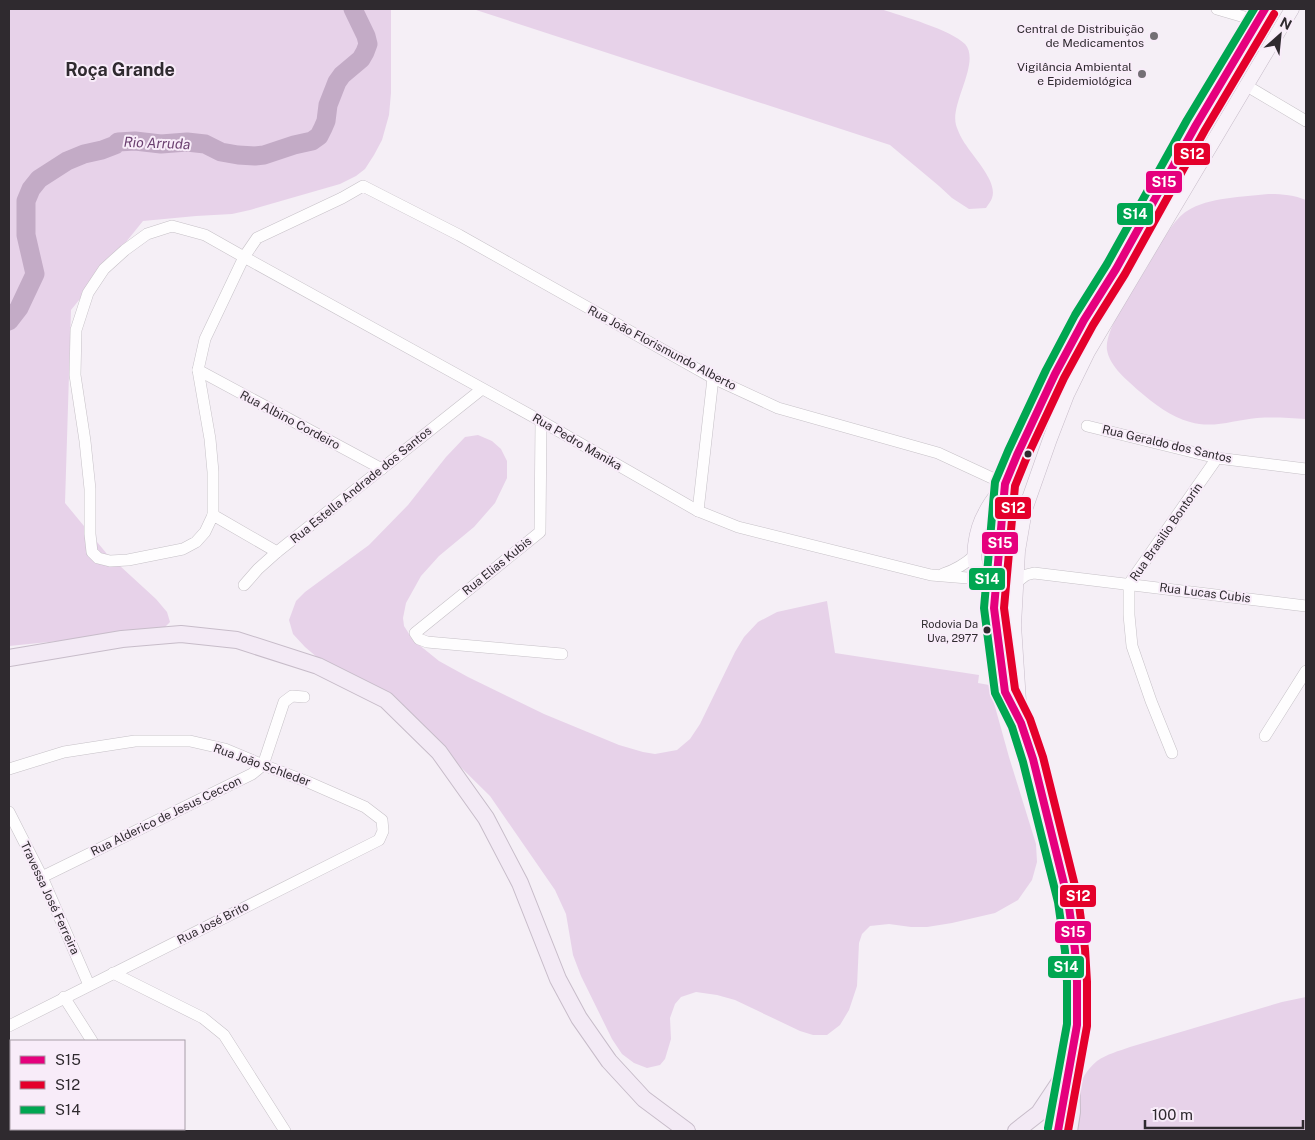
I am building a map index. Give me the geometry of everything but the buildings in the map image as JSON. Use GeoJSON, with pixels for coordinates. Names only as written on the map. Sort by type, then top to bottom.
{"type":"FeatureCollection","features":[{"type":"Feature","properties":{"kind":"highway"},"geometry":{"type":"LineString","coordinates":[[9,658],[122,639],[181,634],[237,640],[318,666],[386,700],[439,752],[486,818],[520,883],[558,979],[579,1018],[609,1062],[644,1100],[687,1131]]}},
{"type":"Feature","properties":{"kind":"highway"},"geometry":{"type":"LineString","coordinates":[[1016,1131],[1039,1113],[1071,1065]]}},
{"type":"Feature","properties":{"kind":"highway"},"geometry":{"type":"LineString","coordinates":[[1069,1131],[1072,1112],[1071,1065]]}},
{"type":"Feature","properties":{"kind":"highway"},"geometry":{"type":"LineString","coordinates":[[658,1109],[701,1131]]}},
{"type":"Feature","properties":{"kind":"main road"},"geometry":{"type":"LineString","coordinates":[[1021,723],[1014,625],[1018,551],[1025,510],[1050,439],[1067,395],[1088,352],[1292,9]]}},
{"type":"Feature","properties":{"kind":"main road"},"geometry":{"type":"LineString","coordinates":[[996,580],[981,575],[974,556],[984,514],[1005,484],[1055,374],[1084,320],[1116,269],[1196,125],[1261,15]]}},
{"type":"Feature","properties":{"kind":"main road"},"geometry":{"type":"LineString","coordinates":[[1005,484],[994,608],[1005,692],[1021,723],[1033,759],[1068,900],[1075,950],[1077,982],[1076,1024],[1071,1065],[1058,1131]]}},
{"type":"Feature","properties":{"kind":"street"},"geometry":{"type":"LineString","coordinates":[[1217,9],[1261,15]]}},
{"type":"Feature","properties":{"kind":"street"},"geometry":{"type":"LineString","coordinates":[[1247,86],[1306,121]]}},
{"type":"Feature","properties":{"kind":"street","name":"Rua João Florismundo Alberto"},"geometry":{"type":"LineString","coordinates":[[244,257],[257,238],[342,198],[363,186],[459,236],[713,378],[778,408],[938,453],[1005,484]]}},
{"type":"Feature","properties":{"kind":"street","name":"Rua Pedro Manika"},"geometry":{"type":"LineString","coordinates":[[213,515],[205,532],[196,542],[183,549],[128,560],[110,561],[98,558],[92,552],[90,489],[75,374],[76,330],[88,293],[104,268],[124,250],[147,234],[172,226],[205,235],[482,388],[698,511],[738,527],[931,575],[1017,582]]}},
{"type":"Feature","properties":{"kind":"street"},"geometry":{"type":"LineString","coordinates":[[244,257],[205,339],[198,370],[210,439],[213,472],[213,515],[277,552]]}},
{"type":"Feature","properties":{"kind":"street","name":"Rua Albino Cordeiro"},"geometry":{"type":"LineString","coordinates":[[198,370],[382,470]]}},
{"type":"Feature","properties":{"kind":"street"},"geometry":{"type":"LineString","coordinates":[[698,511],[713,378]]}},
{"type":"Feature","properties":{"kind":"street","name":"Rua Estella Andrade dos Santos"},"geometry":{"type":"LineString","coordinates":[[244,585],[277,552],[382,470],[482,388]]}},
{"type":"Feature","properties":{"kind":"street","name":"Rua Elias Kubis"},"geometry":{"type":"LineString","coordinates":[[540,421],[540,532],[415,633],[419,639],[427,642],[562,654]]}},
{"type":"Feature","properties":{"kind":"street","name":"Rua Geraldo dos Santos"},"geometry":{"type":"LineString","coordinates":[[1087,426],[1217,458],[1306,469]]}},
{"type":"Feature","properties":{"kind":"street","name":"Rua Brasilio Bontorin"},"geometry":{"type":"LineString","coordinates":[[1172,753],[1132,646],[1129,584],[1217,458]]}},
{"type":"Feature","properties":{"kind":"street","name":"Rua Pedro Manika"},"geometry":{"type":"LineString","coordinates":[[931,575],[943,574],[954,570],[974,556]]}},
{"type":"Feature","properties":{"kind":"street","name":"Rua Lucas Cubis"},"geometry":{"type":"LineString","coordinates":[[1017,582],[1034,572],[1306,606]]}},
{"type":"Feature","properties":{"kind":"street"},"geometry":{"type":"LineString","coordinates":[[1266,736],[1306,671]]}},
{"type":"Feature","properties":{"kind":"street"},"geometry":{"type":"LineString","coordinates":[[262,766],[284,702],[292,696],[304,697]]}},
{"type":"Feature","properties":{"kind":"street","name":"Rua João Schleder"},"geometry":{"type":"LineString","coordinates":[[9,769],[64,752],[135,741],[190,741],[225,748],[262,766],[308,782],[365,807]]}},
{"type":"Feature","properties":{"kind":"street","name":"Rua Alderico de Jesus Ceccon"},"geometry":{"type":"LineString","coordinates":[[42,877],[252,774],[262,766]]}},
{"type":"Feature","properties":{"kind":"street","name":"Rua José Brito"},"geometry":{"type":"LineString","coordinates":[[9,1026],[379,840],[383,831],[382,820],[365,807]]}},
{"type":"Feature","properties":{"kind":"street","name":"Travessa José Ferreira"},"geometry":{"type":"LineString","coordinates":[[9,812],[42,877],[89,985]]}},
{"type":"Feature","properties":{"kind":"street"},"geometry":{"type":"LineString","coordinates":[[113,973],[202,1018],[224,1035],[284,1131]]}},
{"type":"Feature","properties":{"kind":"street"},"geometry":{"type":"LineString","coordinates":[[64,997],[91,1040]]}},
{"type":"Feature","properties":{"kind":"shaded area"},"geometry":{"type":"Polygon","coordinates":[[[9,9],[391,9],[391,93],[389,115],[382,140],[365,169],[340,184],[250,210],[232,214],[143,221],[71,310],[65,503],[107,554],[156,599],[167,612],[170,622],[164,628],[149,632],[9,646],[9,9]]]}},
{"type":"Feature","properties":{"kind":"shaded area"},"geometry":{"type":"Polygon","coordinates":[[[473,9],[881,9],[926,24],[958,39],[965,44],[969,52],[968,72],[955,116],[956,125],[963,141],[989,178],[992,185],[992,198],[986,208],[969,209],[952,198],[890,145],[473,9]]]}},
{"type":"Feature","properties":{"kind":"shaded area"},"geometry":{"type":"Polygon","coordinates":[[[1268,194],[1288,195],[1306,200],[1306,419],[1257,418],[1207,425],[1183,420],[1150,400],[1115,368],[1107,350],[1110,331],[1121,308],[1164,237],[1181,216],[1196,206],[1216,200],[1268,194]]]}},
{"type":"Feature","properties":{"kind":"shaded area"},"geometry":{"type":"Polygon","coordinates":[[[478,435],[492,441],[501,449],[507,461],[507,478],[495,503],[474,527],[439,556],[421,576],[406,603],[403,618],[404,626],[413,640],[439,661],[544,714],[619,745],[655,754],[677,750],[690,739],[700,724],[735,652],[744,637],[758,622],[777,612],[827,601],[835,653],[979,675],[978,683],[989,685],[1036,844],[1037,862],[1032,880],[1018,900],[995,913],[952,923],[927,927],[889,924],[870,926],[862,934],[859,943],[857,986],[849,1010],[840,1025],[827,1035],[813,1035],[800,1031],[735,1000],[696,992],[681,997],[675,1004],[670,1018],[671,1039],[665,1059],[660,1065],[647,1068],[634,1063],[622,1054],[612,1039],[581,976],[573,955],[566,914],[555,890],[490,796],[424,731],[305,647],[293,634],[289,620],[296,601],[305,592],[369,545],[408,505],[446,457],[465,437],[478,435]]]}},
{"type":"Feature","properties":{"kind":"shaded area"},"geometry":{"type":"Polygon","coordinates":[[[1306,997],[1306,1131],[1064,1131],[1072,1103],[1084,1075],[1097,1061],[1130,1047],[1282,1002],[1306,997]]]}},
{"type":"Feature","properties":{"kind":"waterway","name":"Rio Arruda"},"geometry":{"type":"LineString","coordinates":[[9,321],[19,308],[35,274],[26,235],[26,201],[31,189],[39,179],[67,161],[84,154],[102,150],[118,142],[135,141],[161,144],[187,142],[205,144],[221,152],[255,156],[312,141],[319,136],[326,121],[328,105],[337,82],[342,75],[361,59],[368,44],[353,9]]}},
{"type":"Feature","properties":{"kind":"transit line","name":"S14"},"geometry":{"type":"LineString","coordinates":[[1048,1128],[1067,1024],[1065,951],[1058,902],[1023,762],[1012,727],[995,693],[984,608],[995,482],[1046,370],[1075,315],[1107,264],[1187,120],[1254,9]]}},
{"type":"Feature","properties":{"kind":"transit line","name":"S15"},"geometry":{"type":"LineString","coordinates":[[1058,1131],[1077,1025],[1075,950],[1068,900],[1033,759],[1021,723],[1005,692],[994,608],[1005,484],[1055,374],[1084,320],[1116,269],[1196,125],[1265,9]]}},
{"type":"Feature","properties":{"kind":"transit line","name":"S12"},"geometry":{"type":"LineString","coordinates":[[1068,1131],[1087,1026],[1085,949],[1078,898],[1043,757],[1030,719],[1015,689],[1004,608],[1015,486],[1064,378],[1093,325],[1125,274],[1205,130],[1274,14]]}},
{"type":"Feature","properties":{"kind":"place","name":"Central de Distribuição de Medicamentos"},"geometry":{"type":"Point","coordinates":[1154,36]}},
{"type":"Feature","properties":{"kind":"place","name":"Vigilância Ambiental e Epidemiológica"},"geometry":{"type":"Point","coordinates":[1142,74]}},
{"type":"Feature","properties":{"kind":"place","name":"Rodovia Da Uva, 2977"},"geometry":{"type":"Point","coordinates":[987,630]}},
{"type":"Feature","properties":{"kind":"district","name":"Roça Grande"},"geometry":{"type":"Point","coordinates":[120,69]}}]}
